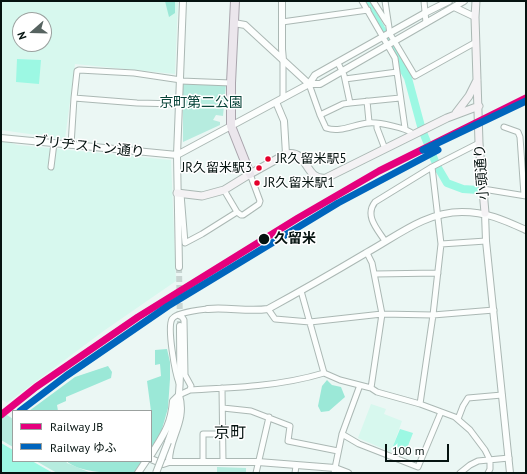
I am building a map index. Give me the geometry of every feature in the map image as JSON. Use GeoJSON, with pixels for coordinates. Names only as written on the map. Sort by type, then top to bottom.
{"type":"FeatureCollection","features":[{"type":"Feature","properties":{"kind":"main road"},"geometry":{"type":"LineString","coordinates":[[235,1],[231,83],[231,126],[250,174]]}},
{"type":"Feature","properties":{"kind":"main road"},"geometry":{"type":"LineString","coordinates":[[471,1],[475,17]]}},
{"type":"Feature","properties":{"kind":"main road"},"geometry":{"type":"LineString","coordinates":[[475,17],[476,1]]}},
{"type":"Feature","properties":{"kind":"main road","name":"小頭通り"},"geometry":{"type":"LineString","coordinates":[[475,17],[479,143],[485,214]]}},
{"type":"Feature","properties":{"kind":"main road"},"geometry":{"type":"LineString","coordinates":[[455,115],[469,96],[477,78]]}},
{"type":"Feature","properties":{"kind":"main road"},"geometry":{"type":"LineString","coordinates":[[179,193],[202,196],[224,190],[250,174],[292,152],[299,155],[315,177],[319,179],[330,176],[427,128],[478,106]]}},
{"type":"Feature","properties":{"kind":"street"},"geometry":{"type":"LineString","coordinates":[[179,267],[179,193],[177,155],[183,1]]}},
{"type":"Feature","properties":{"kind":"street"},"geometry":{"type":"LineString","coordinates":[[282,1],[283,98]]}},
{"type":"Feature","properties":{"kind":"street"},"geometry":{"type":"LineString","coordinates":[[362,1],[395,58],[404,128]]}},
{"type":"Feature","properties":{"kind":"street"},"geometry":{"type":"LineString","coordinates":[[373,1],[388,24]]}},
{"type":"Feature","properties":{"kind":"street"},"geometry":{"type":"LineString","coordinates":[[385,1],[390,34],[415,76],[476,42]]}},
{"type":"Feature","properties":{"kind":"street"},"geometry":{"type":"LineString","coordinates":[[424,1],[426,23]]}},
{"type":"Feature","properties":{"kind":"street"},"geometry":{"type":"LineString","coordinates":[[310,84],[315,75],[449,1]]}},
{"type":"Feature","properties":{"kind":"street"},"geometry":{"type":"LineString","coordinates":[[177,155],[310,84],[320,84],[464,1]]}},
{"type":"Feature","properties":{"kind":"street"},"geometry":{"type":"LineString","coordinates":[[454,7],[475,17]]}},
{"type":"Feature","properties":{"kind":"street"},"geometry":{"type":"LineString","coordinates":[[282,22],[368,10]]}},
{"type":"Feature","properties":{"kind":"street"},"geometry":{"type":"LineString","coordinates":[[234,23],[245,25],[310,84],[326,128],[333,130],[369,122],[404,128],[415,134]]}},
{"type":"Feature","properties":{"kind":"street"},"geometry":{"type":"LineString","coordinates":[[338,63],[345,79],[350,103]]}},
{"type":"Feature","properties":{"kind":"street"},"geometry":{"type":"LineString","coordinates":[[71,145],[77,71],[81,69],[134,73],[181,80],[231,83]]}},
{"type":"Feature","properties":{"kind":"street"},"geometry":{"type":"LineString","coordinates":[[345,79],[397,72]]}},
{"type":"Feature","properties":{"kind":"street"},"geometry":{"type":"LineString","coordinates":[[74,98],[153,104],[180,104]]}},
{"type":"Feature","properties":{"kind":"street"},"geometry":{"type":"LineString","coordinates":[[320,115],[342,104],[400,98]]}},
{"type":"Feature","properties":{"kind":"street"},"geometry":{"type":"LineString","coordinates":[[367,101],[369,122]]}},
{"type":"Feature","properties":{"kind":"street"},"geometry":{"type":"LineString","coordinates":[[276,102],[284,121],[286,154]]}},
{"type":"Feature","properties":{"kind":"street"},"geometry":{"type":"LineString","coordinates":[[378,124],[377,128],[385,148]]}},
{"type":"Feature","properties":{"kind":"street"},"geometry":{"type":"LineString","coordinates":[[483,188],[525,195],[520,137],[518,132],[504,127]]}},
{"type":"Feature","properties":{"kind":"street","name":"ブリヂストン通り"},"geometry":{"type":"LineString","coordinates":[[1,138],[177,155]]}},
{"type":"Feature","properties":{"kind":"street"},"geometry":{"type":"LineString","coordinates":[[51,167],[54,143]]}},
{"type":"Feature","properties":{"kind":"street"},"geometry":{"type":"LineString","coordinates":[[385,241],[370,218],[372,206],[375,202],[432,167],[479,143]]}},
{"type":"Feature","properties":{"kind":"street"},"geometry":{"type":"LineString","coordinates":[[420,404],[433,315],[441,244],[432,167]]}},
{"type":"Feature","properties":{"kind":"street"},"geometry":{"type":"LineString","coordinates":[[224,190],[237,212],[241,215],[243,214],[259,204],[260,201],[250,174]]}},
{"type":"Feature","properties":{"kind":"street"},"geometry":{"type":"LineString","coordinates":[[179,193],[185,243],[237,212]]}},
{"type":"Feature","properties":{"kind":"street"},"geometry":{"type":"LineString","coordinates":[[180,384],[176,375],[170,325],[176,316],[194,310],[219,308],[258,311],[268,309],[301,292],[411,226],[438,216],[461,212],[485,214],[499,218],[526,230]]}},
{"type":"Feature","properties":{"kind":"street"},"geometry":{"type":"LineString","coordinates":[[485,214],[486,241],[510,473]]}},
{"type":"Feature","properties":{"kind":"street"},"geometry":{"type":"LineString","coordinates":[[441,244],[486,241]]}},
{"type":"Feature","properties":{"kind":"street"},"geometry":{"type":"LineString","coordinates":[[367,253],[375,274],[382,314],[371,388]]}},
{"type":"Feature","properties":{"kind":"street"},"geometry":{"type":"LineString","coordinates":[[375,274],[438,273]]}},
{"type":"Feature","properties":{"kind":"street"},"geometry":{"type":"LineString","coordinates":[[301,292],[324,373]]}},
{"type":"Feature","properties":{"kind":"street"},"geometry":{"type":"LineString","coordinates":[[190,390],[191,386],[185,375],[182,327],[188,317],[193,313],[208,309]]}},
{"type":"Feature","properties":{"kind":"street"},"geometry":{"type":"LineString","coordinates":[[268,309],[275,318],[310,322],[382,314],[433,315],[494,310]]}},
{"type":"Feature","properties":{"kind":"street"},"geometry":{"type":"LineString","coordinates":[[156,473],[172,432],[179,395],[182,327],[184,320],[182,317],[176,316]]}},
{"type":"Feature","properties":{"kind":"street"},"geometry":{"type":"LineString","coordinates":[[152,454],[165,434],[172,413],[173,401],[179,395],[190,390],[280,383],[324,373],[340,380],[371,388],[377,392],[420,404],[458,419],[479,441],[490,460],[490,469],[488,473]]}},
{"type":"Feature","properties":{"kind":"street"},"geometry":{"type":"LineString","coordinates":[[334,470],[342,434],[360,385]]}},
{"type":"Feature","properties":{"kind":"street"},"geometry":{"type":"LineString","coordinates":[[222,388],[223,462]]}},
{"type":"Feature","properties":{"kind":"street"},"geometry":{"type":"LineString","coordinates":[[169,462],[169,452],[181,415],[182,405],[179,395]]}},
{"type":"Feature","properties":{"kind":"street"},"geometry":{"type":"LineString","coordinates":[[458,419],[468,398],[502,395]]}},
{"type":"Feature","properties":{"kind":"street"},"geometry":{"type":"LineString","coordinates":[[223,408],[251,411],[290,426],[288,441],[338,451]]}},
{"type":"Feature","properties":{"kind":"street"},"geometry":{"type":"LineString","coordinates":[[342,434],[359,444],[418,467],[440,412]]}},
{"type":"Feature","properties":{"kind":"street"},"geometry":{"type":"LineString","coordinates":[[256,473],[268,417]]}},
{"type":"Feature","properties":{"kind":"street"},"geometry":{"type":"LineString","coordinates":[[203,462],[204,434],[222,434]]}},
{"type":"Feature","properties":{"kind":"street"},"geometry":{"type":"LineString","coordinates":[[460,473],[470,464],[478,461],[509,458]]}},
{"type":"Feature","properties":{"kind":"street"},"geometry":{"type":"LineString","coordinates":[[152,460],[163,464],[169,462],[258,462],[334,470],[348,473]]}},
{"type":"Feature","properties":{"kind":"street"},"geometry":{"type":"LineString","coordinates":[[138,473],[145,462]]}},
{"type":"Feature","properties":{"kind":"street"},"geometry":{"type":"LineString","coordinates":[[295,473],[296,466]]}},
{"type":"Feature","properties":{"kind":"shaded area"},"geometry":{"type":"Polygon","coordinates":[[[1,1],[178,1],[175,74],[75,64],[65,139],[1,130],[1,1]]]}},
{"type":"Feature","properties":{"kind":"shaded area"},"geometry":{"type":"Polygon","coordinates":[[[165,1],[175,1],[175,13],[169,17],[165,1]]]}},
{"type":"Feature","properties":{"kind":"shaded area"},"geometry":{"type":"Polygon","coordinates":[[[17,59],[41,60],[39,84],[16,82],[17,59]]]}},
{"type":"Feature","properties":{"kind":"shaded area"},"geometry":{"type":"Polygon","coordinates":[[[1,139],[17,145],[171,160],[176,281],[105,330],[7,403],[1,399],[1,139]]]}},
{"type":"Feature","properties":{"kind":"shaded area"},"geometry":{"type":"Polygon","coordinates":[[[167,349],[170,362],[170,379],[168,408],[160,436],[152,448],[152,410],[147,381],[161,376],[160,364],[155,365],[155,350],[167,349]]]}},
{"type":"Feature","properties":{"kind":"shaded area"},"geometry":{"type":"Polygon","coordinates":[[[108,366],[112,372],[111,378],[66,397],[66,401],[57,405],[58,410],[30,410],[75,377],[108,366]]]}},
{"type":"Feature","properties":{"kind":"shaded area"},"geometry":{"type":"Polygon","coordinates":[[[327,380],[332,385],[341,387],[345,397],[329,411],[321,412],[318,406],[322,386],[327,380]]]}},
{"type":"Feature","properties":{"kind":"shaded area"},"geometry":{"type":"Polygon","coordinates":[[[371,404],[386,409],[384,414],[402,421],[391,452],[358,438],[371,404]]]}},
{"type":"Feature","properties":{"kind":"shaded area"},"geometry":{"type":"Polygon","coordinates":[[[400,429],[413,433],[406,451],[393,446],[400,429]]]}},
{"type":"Feature","properties":{"kind":"shaded area"},"geometry":{"type":"Polygon","coordinates":[[[1,443],[12,449],[12,462],[34,462],[53,473],[1,473],[1,443]]]}},
{"type":"Feature","properties":{"kind":"shaded area"},"geometry":{"type":"Polygon","coordinates":[[[68,462],[141,462],[135,473],[89,471],[68,462]]]}},
{"type":"Feature","properties":{"kind":"green space","name":"京町第二公園"},"geometry":{"type":"Polygon","coordinates":[[[183,84],[226,84],[223,116],[216,115],[213,120],[220,122],[220,125],[183,142],[183,84]]]}},
{"type":"Feature","properties":{"kind":"green space"},"geometry":{"type":"Polygon","coordinates":[[[1,411],[12,418],[12,446],[1,440],[1,411]]]}},
{"type":"Feature","properties":{"kind":"green space"},"geometry":{"type":"Polygon","coordinates":[[[38,462],[66,462],[91,473],[57,473],[38,462]]]}},
{"type":"Feature","properties":{"kind":"green space"},"geometry":{"type":"Polygon","coordinates":[[[217,467],[246,468],[246,473],[217,473],[217,467]]]}},
{"type":"Feature","properties":{"kind":"waterway"},"geometry":{"type":"LineString","coordinates":[[365,1],[382,30]]}},
{"type":"Feature","properties":{"kind":"waterway"},"geometry":{"type":"LineString","coordinates":[[388,42],[408,78],[422,130],[437,166],[447,183],[463,189],[478,190]]}},
{"type":"Feature","properties":{"kind":"tunnel"},"geometry":{"type":"LineString","coordinates":[[179,267],[180,326]]}},
{"type":"Feature","properties":{"kind":"rail line","name":"JB"},"geometry":{"type":"LineString","coordinates":[[1,415],[36,387],[138,317],[298,218],[379,171],[526,98]]}},
{"type":"Feature","properties":{"kind":"rail line","name":"ゆふ"},"geometry":{"type":"LineString","coordinates":[[423,150],[526,101]]}},
{"type":"Feature","properties":{"kind":"rail line","name":"ゆふ"},"geometry":{"type":"LineString","coordinates":[[21,410],[66,376],[168,306],[338,203],[438,150]]}},
{"type":"Feature","properties":{"kind":"place","name":"JR久留米駅5"},"geometry":{"type":"Point","coordinates":[268,159]}},
{"type":"Feature","properties":{"kind":"place","name":"JR久留米駅3"},"geometry":{"type":"Point","coordinates":[259,168]}},
{"type":"Feature","properties":{"kind":"place","name":"JR久留米駅1"},"geometry":{"type":"Point","coordinates":[257,183]}},
{"type":"Feature","properties":{"kind":"place","name":"久留米"},"geometry":{"type":"Point","coordinates":[264,239]}},
{"type":"Feature","properties":{"kind":"district","name":"京町"},"geometry":{"type":"Point","coordinates":[230,433]}}]}
